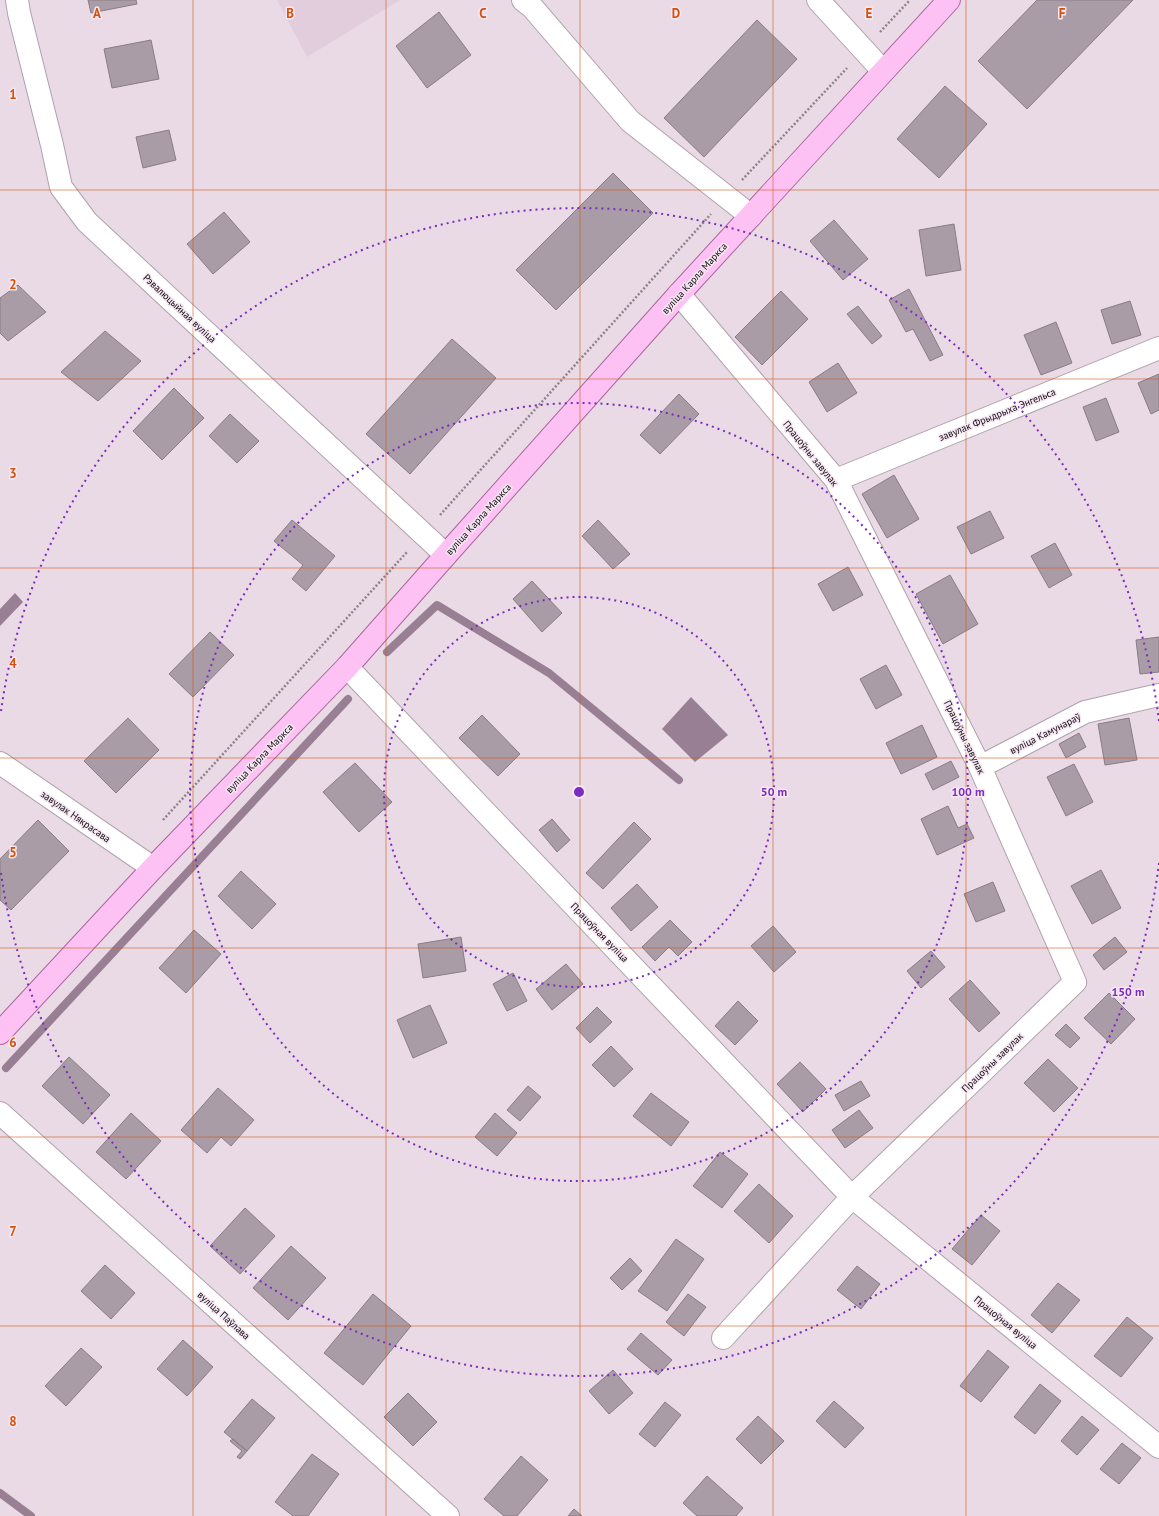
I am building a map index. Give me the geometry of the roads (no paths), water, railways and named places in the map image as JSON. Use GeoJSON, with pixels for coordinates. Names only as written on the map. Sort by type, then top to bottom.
{"type":"FeatureCollection","features":[{"type":"Feature","properties":{"kind":"main road","name":"вуліца Карла Маркса"},"geometry":{"type":"LineString","coordinates":[[0,1033],[153,868],[348,667],[679,294],[949,0]]}},
{"type":"Feature","properties":{"kind":"street","name":"Рэвалюцыйная вуліца"},"geometry":{"type":"LineString","coordinates":[[17,0],[61,187],[87,222],[446,555]]}},
{"type":"Feature","properties":{"kind":"street"},"geometry":{"type":"LineString","coordinates":[[523,0],[532,7],[630,121],[751,216]]}},
{"type":"Feature","properties":{"kind":"street"},"geometry":{"type":"LineString","coordinates":[[818,0],[883,71]]}},
{"type":"Feature","properties":{"kind":"street","name":"Працоўны завулак"},"geometry":{"type":"LineString","coordinates":[[679,294],[836,480],[980,767],[1075,982],[852,1197]]}},
{"type":"Feature","properties":{"kind":"street","name":"завулак Фрыдрыха Энгельса"},"geometry":{"type":"LineString","coordinates":[[836,480],[1159,348]]}},
{"type":"Feature","properties":{"kind":"street","name":"Працоўная вуліца"},"geometry":{"type":"LineString","coordinates":[[348,667],[852,1197],[1159,1447]]}},
{"type":"Feature","properties":{"kind":"street","name":"вуліца Камунараў"},"geometry":{"type":"LineString","coordinates":[[980,767],[1085,712],[1159,695]]}},
{"type":"Feature","properties":{"kind":"street","name":"завулак Някрасава"},"geometry":{"type":"LineString","coordinates":[[0,763],[153,868]]}},
{"type":"Feature","properties":{"kind":"street","name":"вуліца Паўлава"},"geometry":{"type":"LineString","coordinates":[[0,1113],[448,1516]]}},
{"type":"Feature","properties":{"kind":"street"},"geometry":{"type":"LineString","coordinates":[[723,1338],[852,1197]]}},
{"type":"Feature","properties":{"kind":"waterway"},"geometry":{"type":"LineString","coordinates":[[387,652],[437,605],[549,673],[679,780]]}},
{"type":"Feature","properties":{"kind":"waterway"},"geometry":{"type":"LineString","coordinates":[[6,1068],[348,699]]}},
{"type":"Feature","properties":{"kind":"waterway"},"geometry":{"type":"LineString","coordinates":[[0,1493],[31,1516]]}}]}
